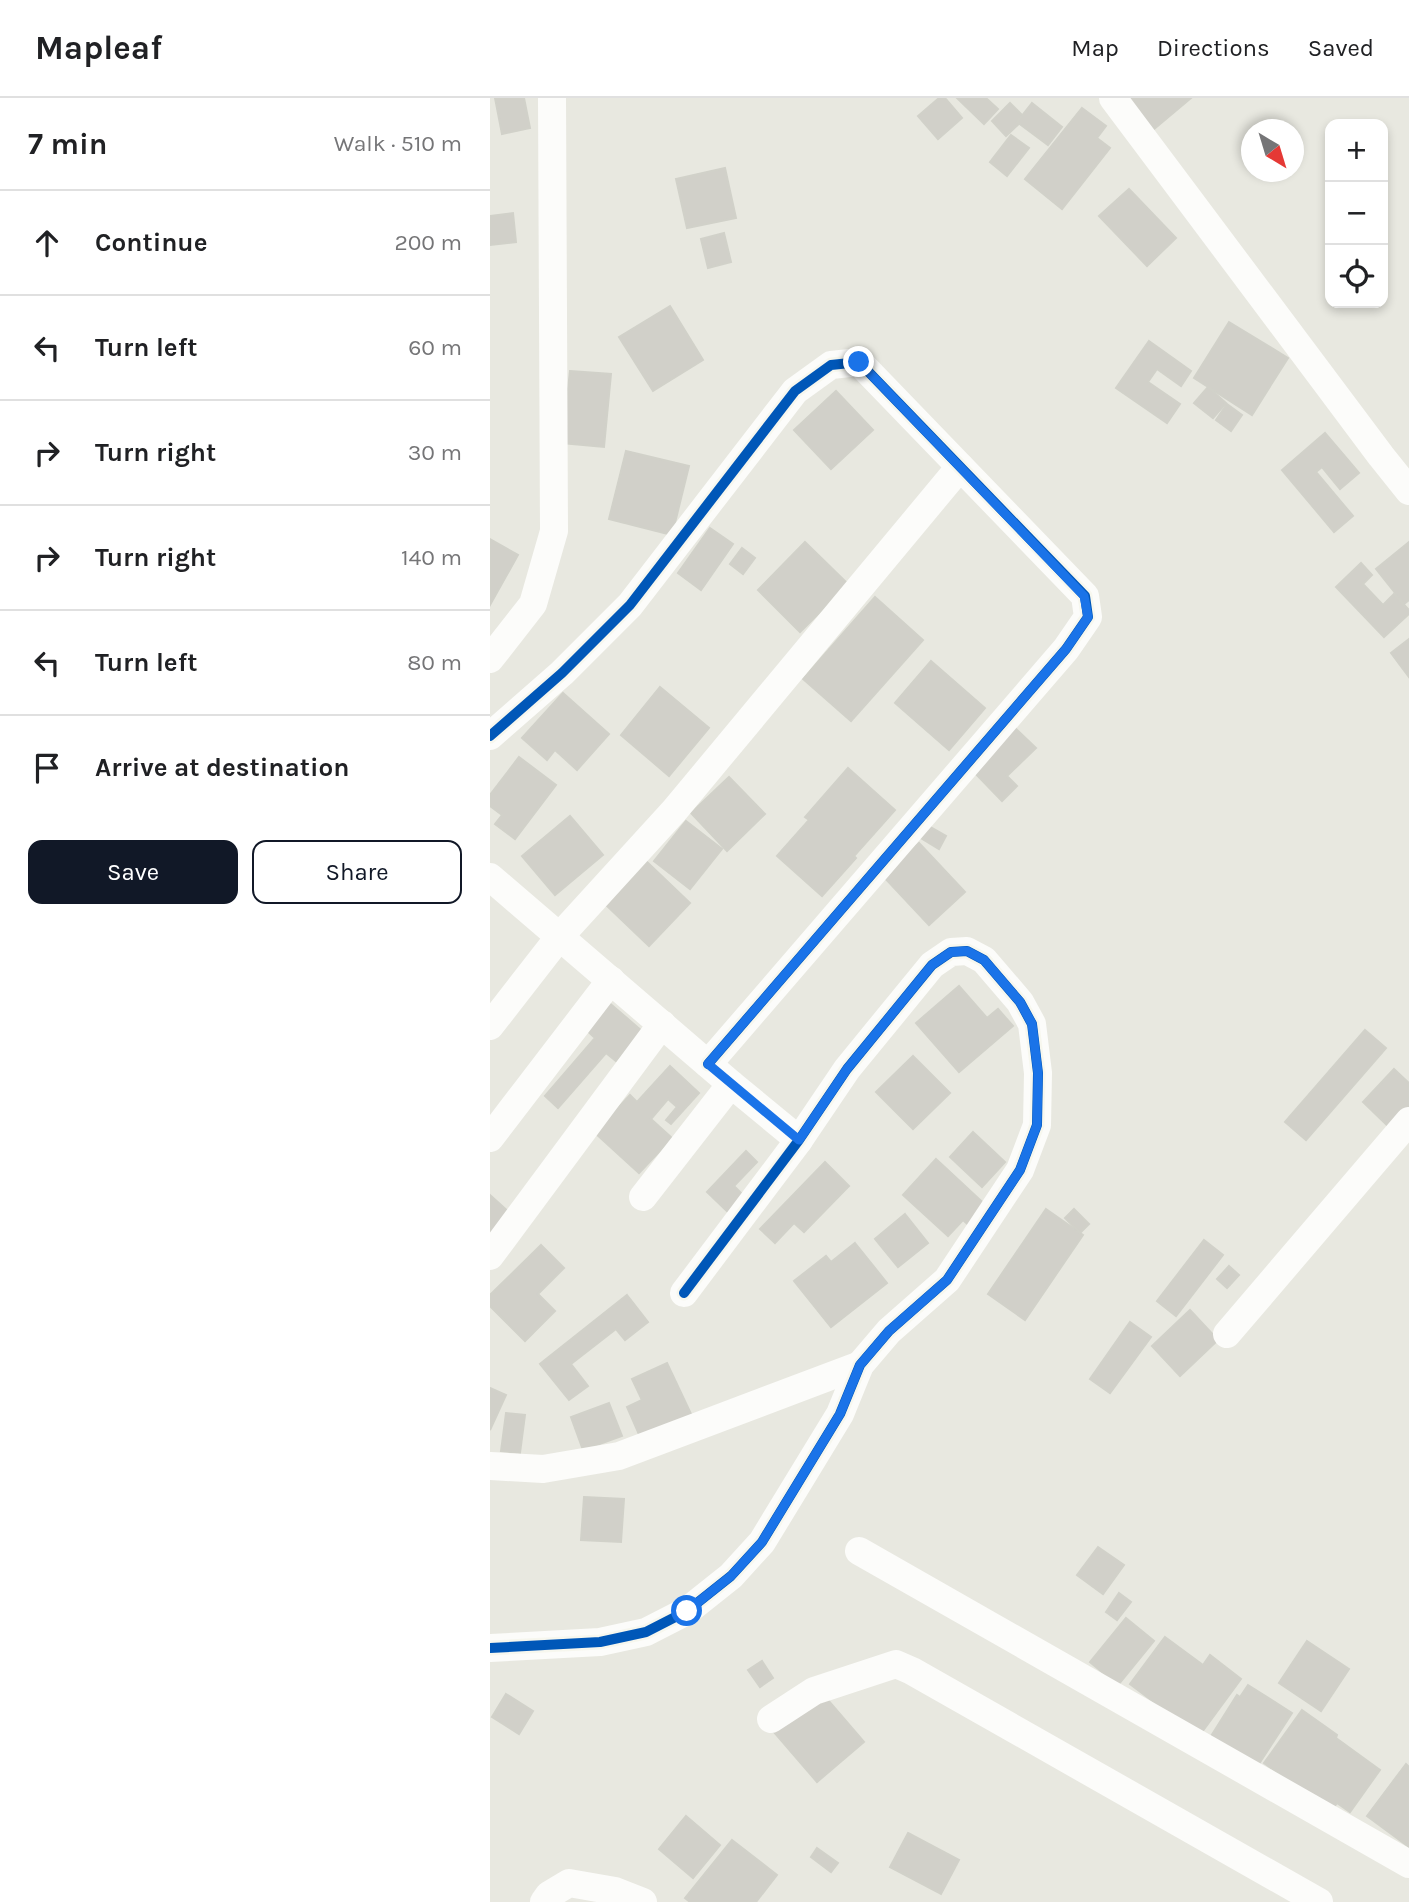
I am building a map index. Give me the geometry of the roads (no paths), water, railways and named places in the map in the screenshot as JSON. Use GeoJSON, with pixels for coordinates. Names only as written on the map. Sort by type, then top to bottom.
{"type":"FeatureCollection","features":[{"type":"Feature","properties":{"kind":"street"},"geometry":{"type":"LineString","coordinates":[[490,659],[533,604],[554,531],[552,98]]}},
{"type":"Feature","properties":{"kind":"street"},"geometry":{"type":"LineString","coordinates":[[1113,98],[1409,491]]}},
{"type":"Feature","properties":{"kind":"street"},"geometry":{"type":"LineString","coordinates":[[490,736],[562,673],[630,604],[794,391],[831,365],[859,362],[1084,596],[1088,617],[1066,649],[708,1064]]}},
{"type":"Feature","properties":{"kind":"street"},"geometry":{"type":"LineString","coordinates":[[490,1026],[560,936],[674,811],[960,467]]}},
{"type":"Feature","properties":{"kind":"street"},"geometry":{"type":"LineString","coordinates":[[493,885],[560,936],[799,1140]]}},
{"type":"Feature","properties":{"kind":"street"},"geometry":{"type":"LineString","coordinates":[[490,1647],[600,1642],[646,1632],[687,1611],[731,1576],[762,1542],[840,1414],[860,1365],[889,1331],[947,1280],[1020,1170],[1037,1125],[1038,1073],[1032,1024],[1020,1002],[984,960],[967,951],[951,952],[932,965],[847,1069],[799,1140],[684,1293]]}},
{"type":"Feature","properties":{"kind":"street"},"geometry":{"type":"LineString","coordinates":[[490,1138],[611,980]]}},
{"type":"Feature","properties":{"kind":"street"},"geometry":{"type":"LineString","coordinates":[[490,1255],[662,1024]]}},
{"type":"Feature","properties":{"kind":"street"},"geometry":{"type":"LineString","coordinates":[[643,1196],[731,1084]]}},
{"type":"Feature","properties":{"kind":"street"},"geometry":{"type":"LineString","coordinates":[[1227,1334],[1409,1121]]}},
{"type":"Feature","properties":{"kind":"street"},"geometry":{"type":"LineString","coordinates":[[490,1466],[543,1469],[619,1456],[860,1365]]}},
{"type":"Feature","properties":{"kind":"street"},"geometry":{"type":"LineString","coordinates":[[859,1551],[1409,1864]]}},
{"type":"Feature","properties":{"kind":"street"},"geometry":{"type":"LineString","coordinates":[[771,1718],[814,1691],[896,1664],[1319,1902]]}},
{"type":"Feature","properties":{"kind":"street"},"geometry":{"type":"LineString","coordinates":[[544,1902],[549,1895],[569,1883],[615,1891],[643,1902]]}}]}
